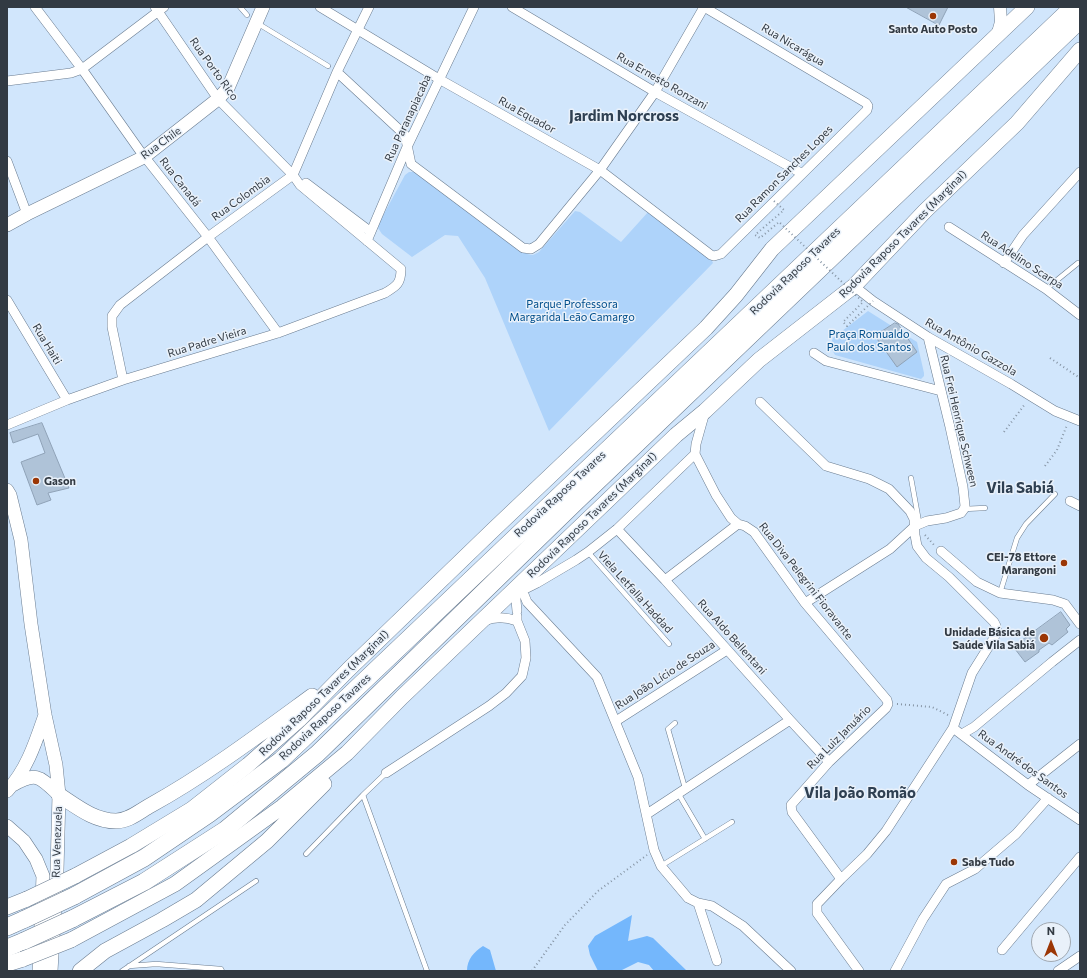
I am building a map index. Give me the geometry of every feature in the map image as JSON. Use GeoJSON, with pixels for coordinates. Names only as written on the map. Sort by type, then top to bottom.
{"type":"FeatureCollection","features":[{"type":"Feature","properties":{"kind":"highway","name":"Rodovia Raposo Tavares (Marginal)"},"geometry":{"type":"LineString","coordinates":[[7,907],[75,876],[131,846],[192,808],[248,765],[299,720],[348,670],[492,531],[706,328],[736,295],[772,249],[1027,7]]}},
{"type":"Feature","properties":{"kind":"highway","name":"Rodovia Raposo Tavares"},"geometry":{"type":"LineString","coordinates":[[7,927],[74,896],[144,858],[209,814],[281,760],[1072,7]]}},
{"type":"Feature","properties":{"kind":"highway","name":"Rodovia Raposo Tavares"},"geometry":{"type":"LineString","coordinates":[[7,948],[72,919],[144,882],[225,830],[318,754],[576,502],[1080,20]]}},
{"type":"Feature","properties":{"kind":"highway","name":"Rodovia Raposo Tavares (Marginal)"},"geometry":{"type":"LineString","coordinates":[[7,964],[71,940],[175,884],[282,808],[347,753],[402,697],[521,586],[671,440],[705,411],[759,360],[854,286],[924,211],[1017,123],[1080,50]]}},
{"type":"Feature","properties":{"kind":"highway"},"geometry":{"type":"LineString","coordinates":[[59,795],[84,811],[102,820],[125,820],[166,797],[255,738],[348,670]]}},
{"type":"Feature","properties":{"kind":"highway"},"geometry":{"type":"LineString","coordinates":[[80,971],[105,951],[196,900],[267,841],[338,770],[347,753]]}},
{"type":"Feature","properties":{"kind":"main road","name":"Rua Chile"},"geometry":{"type":"LineString","coordinates":[[7,226],[27,214],[144,156],[218,99],[228,88],[251,18],[263,7]]}},
{"type":"Feature","properties":{"kind":"main road","name":"Rua Venezuela"},"geometry":{"type":"LineString","coordinates":[[7,490],[10,495],[21,540],[31,624],[45,715],[56,765],[59,795],[57,870],[51,971]]}},
{"type":"Feature","properties":{"kind":"main road"},"geometry":{"type":"LineString","coordinates":[[10,788],[27,761],[45,715]]}},
{"type":"Feature","properties":{"kind":"main road"},"geometry":{"type":"LineString","coordinates":[[10,788],[25,778],[34,777],[45,782],[59,795]]}},
{"type":"Feature","properties":{"kind":"main road","name":"Rua Venezuela"},"geometry":{"type":"LineString","coordinates":[[7,826],[24,841],[36,859],[43,876],[39,971]]}},
{"type":"Feature","properties":{"kind":"street","name":"Rua Canadá"},"geometry":{"type":"LineString","coordinates":[[36,7],[144,156],[208,237],[278,333]]}},
{"type":"Feature","properties":{"kind":"street","name":"Rua Equador"},"geometry":{"type":"LineString","coordinates":[[320,7],[439,79],[600,170],[714,256]]}},
{"type":"Feature","properties":{"kind":"street"},"geometry":{"type":"LineString","coordinates":[[293,175],[337,72],[369,7]]}},
{"type":"Feature","properties":{"kind":"street","name":"Rua Paranapiacaba"},"geometry":{"type":"LineString","coordinates":[[367,241],[407,147],[474,7]]}},
{"type":"Feature","properties":{"kind":"street","name":"Rua Ernesto Ronzani"},"geometry":{"type":"LineString","coordinates":[[512,7],[655,92],[801,173]]}},
{"type":"Feature","properties":{"kind":"street"},"geometry":{"type":"LineString","coordinates":[[337,72],[404,135],[411,164],[523,248],[531,249],[539,244],[600,170],[655,92],[704,7]]}},
{"type":"Feature","properties":{"kind":"street","name":"Rua Nicarágua"},"geometry":{"type":"LineString","coordinates":[[704,7],[866,103],[868,106]]}},
{"type":"Feature","properties":{"kind":"street"},"geometry":{"type":"LineString","coordinates":[[997,36],[1001,22],[1000,7]]}},
{"type":"Feature","properties":{"kind":"street"},"geometry":{"type":"LineString","coordinates":[[7,81],[71,73],[82,69],[159,9]]}},
{"type":"Feature","properties":{"kind":"street","name":"Rua Porto Rico"},"geometry":{"type":"LineString","coordinates":[[159,9],[218,99],[293,175],[300,185],[401,270]]}},
{"type":"Feature","properties":{"kind":"street","name":"Rua Ramon Sanches Lopes"},"geometry":{"type":"LineString","coordinates":[[714,256],[721,254],[801,173],[867,110],[868,106]]}},
{"type":"Feature","properties":{"kind":"street"},"geometry":{"type":"LineString","coordinates":[[7,161],[27,214]]}},
{"type":"Feature","properties":{"kind":"street"},"geometry":{"type":"LineString","coordinates":[[1004,263],[1022,235],[1080,172]]}},
{"type":"Feature","properties":{"kind":"street","name":"Rua Porto Rico"},"geometry":{"type":"LineString","coordinates":[[293,175],[300,178],[370,232]]}},
{"type":"Feature","properties":{"kind":"street","name":"Rua Colombia"},"geometry":{"type":"LineString","coordinates":[[122,380],[112,328],[112,316],[120,305],[208,237],[293,175]]}},
{"type":"Feature","properties":{"kind":"street","name":"Rua Adelino Scarpa"},"geometry":{"type":"LineString","coordinates":[[949,227],[1046,289],[1080,315]]}},
{"type":"Feature","properties":{"kind":"street","name":"Rua Padre Vieira"},"geometry":{"type":"LineString","coordinates":[[7,425],[67,400],[122,380],[278,333],[385,293],[395,288],[401,279],[401,270]]}},
{"type":"Feature","properties":{"kind":"street","name":"Rua Antônio Gazzola"},"geometry":{"type":"LineString","coordinates":[[854,286],[873,301],[928,337],[1055,412],[1080,421]]}},
{"type":"Feature","properties":{"kind":"street","name":"Rua Haiti"},"geometry":{"type":"LineString","coordinates":[[7,300],[67,400]]}},
{"type":"Feature","properties":{"kind":"street","name":"Rua Frei Henrique Schween"},"geometry":{"type":"LineString","coordinates":[[928,337],[963,486],[964,509]]}},
{"type":"Feature","properties":{"kind":"street"},"geometry":{"type":"LineString","coordinates":[[814,353],[826,362],[941,391]]}},
{"type":"Feature","properties":{"kind":"street"},"geometry":{"type":"LineString","coordinates":[[760,402],[826,466],[869,479],[889,489],[910,511],[917,525],[915,535],[917,546],[926,558],[949,577],[994,622],[997,627],[997,632],[994,638],[972,673],[953,728],[886,831],[867,854],[817,904],[817,913],[859,971]]}},
{"type":"Feature","properties":{"kind":"street"},"geometry":{"type":"LineString","coordinates":[[521,586],[537,583],[576,560],[617,529],[695,454],[696,444],[705,411]]}},
{"type":"Feature","properties":{"kind":"street","name":"Rua Diva Pelegrini Fioravante"},"geometry":{"type":"LineString","coordinates":[[695,454],[716,495],[731,518],[738,524],[745,526],[754,532],[805,603],[887,700],[888,704]]}},
{"type":"Feature","properties":{"kind":"street"},"geometry":{"type":"LineString","coordinates":[[1070,502],[1080,506]]}},
{"type":"Feature","properties":{"kind":"street"},"geometry":{"type":"LineString","coordinates":[[805,603],[890,549],[917,525],[927,521],[946,518],[961,512],[964,509]]}},
{"type":"Feature","properties":{"kind":"street"},"geometry":{"type":"LineString","coordinates":[[665,580],[738,524]]}},
{"type":"Feature","properties":{"kind":"street","name":"Rua Aldo Bellentani"},"geometry":{"type":"LineString","coordinates":[[617,529],[829,762]]}},
{"type":"Feature","properties":{"kind":"street"},"geometry":{"type":"LineString","coordinates":[[941,551],[977,582],[1000,593],[1053,600],[1065,604],[1080,624]]}},
{"type":"Feature","properties":{"kind":"street"},"geometry":{"type":"LineString","coordinates":[[521,586],[527,602],[597,677],[638,777],[654,850],[660,866],[688,898],[698,903],[712,906],[743,926],[791,971]]}},
{"type":"Feature","properties":{"kind":"street"},"geometry":{"type":"LineString","coordinates":[[386,773],[489,706],[506,693],[522,676],[526,658],[525,641],[517,621],[521,586]]}},
{"type":"Feature","properties":{"kind":"street"},"geometry":{"type":"LineString","coordinates":[[517,611],[527,602]]}},
{"type":"Feature","properties":{"kind":"street"},"geometry":{"type":"LineString","coordinates":[[475,628],[486,620],[495,618],[503,617],[517,621]]}},
{"type":"Feature","properties":{"kind":"street"},"geometry":{"type":"LineString","coordinates":[[962,734],[974,727],[1080,640]]}},
{"type":"Feature","properties":{"kind":"street","name":"Rua João Lício de Souza"},"geometry":{"type":"LineString","coordinates":[[616,721],[727,650]]}},
{"type":"Feature","properties":{"kind":"street","name":"Rua Luiz Januário"},"geometry":{"type":"LineString","coordinates":[[841,879],[792,812],[792,805],[829,762],[886,708],[888,704]]}},
{"type":"Feature","properties":{"kind":"street"},"geometry":{"type":"LineString","coordinates":[[647,814],[790,720]]}},
{"type":"Feature","properties":{"kind":"street","name":"Rua André dos Santos"},"geometry":{"type":"LineString","coordinates":[[953,728],[1028,785],[1080,820]]}},
{"type":"Feature","properties":{"kind":"street"},"geometry":{"type":"LineString","coordinates":[[1028,785],[1080,744]]}},
{"type":"Feature","properties":{"kind":"street"},"geometry":{"type":"LineString","coordinates":[[895,971],[923,919],[946,884],[975,869],[1016,834],[1048,798]]}},
{"type":"Feature","properties":{"kind":"street"},"geometry":{"type":"LineString","coordinates":[[1002,950],[1080,857]]}},
{"type":"Feature","properties":{"kind":"street"},"geometry":{"type":"LineString","coordinates":[[698,903],[717,961]]}},
{"type":"Feature","properties":{"kind":"street"},"geometry":{"type":"LineString","coordinates":[[1058,971],[1080,956]]}},
{"type":"Feature","properties":{"kind":"lane"},"geometry":{"type":"LineString","coordinates":[[240,7],[251,18],[328,66]]}},
{"type":"Feature","properties":{"kind":"lane"},"geometry":{"type":"LineString","coordinates":[[1046,289],[1078,263]]}},
{"type":"Feature","properties":{"kind":"lane"},"geometry":{"type":"LineString","coordinates":[[911,478],[917,525]]}},
{"type":"Feature","properties":{"kind":"lane"},"geometry":{"type":"LineString","coordinates":[[1000,593],[1017,538],[1026,524],[1055,494]]}},
{"type":"Feature","properties":{"kind":"lane"},"geometry":{"type":"LineString","coordinates":[[964,509],[985,508]]}},
{"type":"Feature","properties":{"kind":"lane","name":"Viela Letfalla Haddad"},"geometry":{"type":"LineString","coordinates":[[588,552],[669,644]]}},
{"type":"Feature","properties":{"kind":"lane"},"geometry":{"type":"LineString","coordinates":[[675,723],[668,729],[681,791],[705,839]]}},
{"type":"Feature","properties":{"kind":"lane"},"geometry":{"type":"LineString","coordinates":[[306,854],[386,773]]}},
{"type":"Feature","properties":{"kind":"lane"},"geometry":{"type":"LineString","coordinates":[[363,795],[427,971]]}},
{"type":"Feature","properties":{"kind":"lane"},"geometry":{"type":"LineString","coordinates":[[660,866],[732,822]]}},
{"type":"Feature","properties":{"kind":"lane"},"geometry":{"type":"LineString","coordinates":[[122,971],[256,881]]}},
{"type":"Feature","properties":{"kind":"lane"},"geometry":{"type":"LineString","coordinates":[[128,966],[156,964],[221,969],[222,971]]}},
{"type":"Feature","properties":{"kind":"path"},"geometry":{"type":"LineString","coordinates":[[774,201],[784,210],[755,235],[760,238],[779,222],[863,302],[843,322],[847,326],[873,301]]}},
{"type":"Feature","properties":{"kind":"path"},"geometry":{"type":"LineString","coordinates":[[1050,358],[1080,378]]}},
{"type":"Feature","properties":{"kind":"path"},"geometry":{"type":"LineString","coordinates":[[1004,432],[1030,396]]}},
{"type":"Feature","properties":{"kind":"path"},"geometry":{"type":"LineString","coordinates":[[1045,466],[1057,450],[1069,418]]}},
{"type":"Feature","properties":{"kind":"path"},"geometry":{"type":"LineString","coordinates":[[917,525],[928,539],[941,551]]}},
{"type":"Feature","properties":{"kind":"path"},"geometry":{"type":"LineString","coordinates":[[888,704],[932,707],[956,719]]}},
{"type":"Feature","properties":{"kind":"path"},"geometry":{"type":"LineString","coordinates":[[532,971],[565,925],[598,891],[642,858]]}},
{"type":"Feature","properties":{"kind":"green space","name":"Parque Professora Margarida Leão Camargo"},"geometry":{"type":"Polygon","coordinates":[[[409,172],[415,172],[527,254],[533,255],[539,252],[575,211],[580,212],[621,242],[649,211],[709,255],[713,263],[549,431],[485,278],[458,236],[445,235],[412,257],[382,234],[378,228],[379,223],[405,175],[409,172]]]}},
{"type":"Feature","properties":{"kind":"green space","name":"Praça Romualdo Paulo dos Santos"},"geometry":{"type":"Polygon","coordinates":[[[868,311],[917,342],[924,373],[924,376],[921,379],[835,355],[830,346],[833,338],[868,311]]]}},
{"type":"Feature","properties":{"kind":"shaded area"},"geometry":{"type":"Polygon","coordinates":[[[632,915],[628,941],[647,936],[653,938],[687,971],[654,971],[649,965],[638,962],[620,971],[598,971],[590,955],[588,946],[595,936],[632,915]]]}},
{"type":"Feature","properties":{"kind":"shaded area"},"geometry":{"type":"Polygon","coordinates":[[[483,946],[490,950],[496,971],[467,971],[468,963],[472,956],[483,946]]]}},
{"type":"Feature","properties":{"kind":"building","name":"Santo Auto Posto"},"geometry":{"type":"Polygon","coordinates":[[[906,7],[948,7],[939,25],[906,7]]]}},
{"type":"Feature","properties":{"kind":"building"},"geometry":{"type":"Polygon","coordinates":[[[895,323],[898,324],[917,352],[897,367],[875,336],[895,323]]]}},
{"type":"Feature","properties":{"kind":"building"},"geometry":{"type":"Polygon","coordinates":[[[42,423],[69,488],[48,493],[51,500],[37,505],[21,462],[45,453],[38,434],[13,443],[10,433],[42,423]]]}},
{"type":"Feature","properties":{"kind":"building","name":"Unidade Básica de Saúde Vila Sabiá"},"geometry":{"type":"Polygon","coordinates":[[[1061,612],[1070,625],[1066,629],[1068,632],[1052,645],[1049,643],[1025,662],[1015,649],[1017,647],[1016,645],[1061,612]]]}},
{"type":"Feature","properties":{"kind":"place","name":"Santo Auto Posto"},"geometry":{"type":"Point","coordinates":[933,16]}},
{"type":"Feature","properties":{"kind":"place","name":"Gason"},"geometry":{"type":"Point","coordinates":[36,481]}},
{"type":"Feature","properties":{"kind":"place","name":"CEI-78 Ettore Marangoni"},"geometry":{"type":"Point","coordinates":[1064,563]}},
{"type":"Feature","properties":{"kind":"place","name":"Unidade Básica de Saúde Vila Sabiá"},"geometry":{"type":"Point","coordinates":[1044,638]}},
{"type":"Feature","properties":{"kind":"place","name":"Sabe Tudo"},"geometry":{"type":"Point","coordinates":[954,862]}},
{"type":"Feature","properties":{"kind":"district","name":"Jardim Norcross"},"geometry":{"type":"Point","coordinates":[624,116]}},
{"type":"Feature","properties":{"kind":"district","name":"Vila Sabiá"},"geometry":{"type":"Point","coordinates":[1020,488]}},
{"type":"Feature","properties":{"kind":"district","name":"Vila João Romão"},"geometry":{"type":"Point","coordinates":[860,793]}}]}
